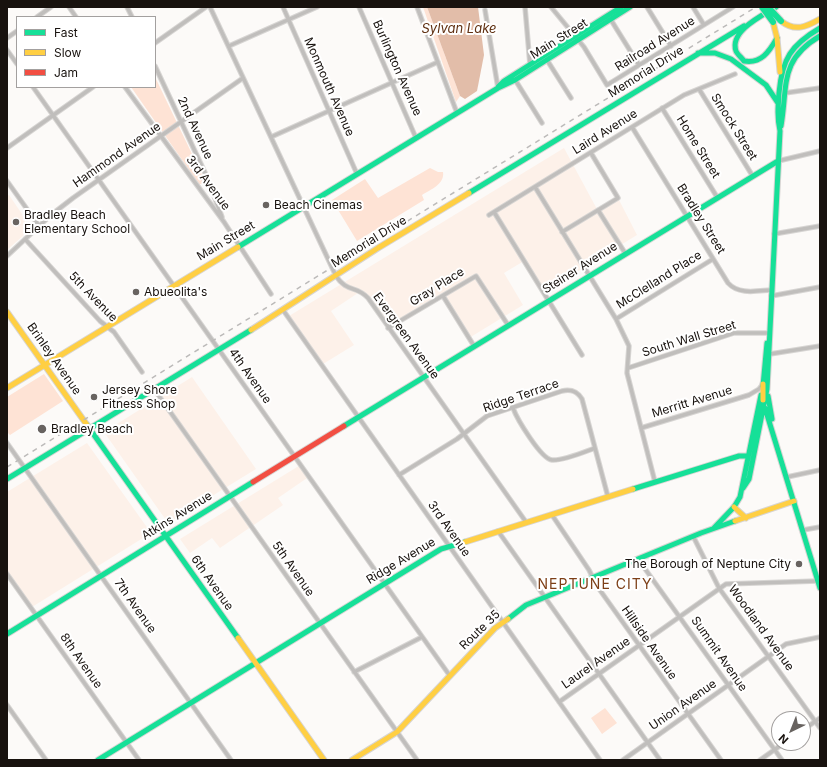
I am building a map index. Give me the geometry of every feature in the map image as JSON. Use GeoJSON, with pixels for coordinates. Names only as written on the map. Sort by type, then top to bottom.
{"type":"FeatureCollection","features":[{"type":"Feature","properties":{"kind":"main road","name":"Main Street"},"geometry":{"type":"LineString","coordinates":[[7,388],[514,78],[547,60],[621,7]]}},
{"type":"Feature","properties":{"kind":"main road","name":"Main Street"},"geometry":{"type":"LineString","coordinates":[[514,78],[530,65],[611,20],[630,7]]}},
{"type":"Feature","properties":{"kind":"main road"},"geometry":{"type":"LineString","coordinates":[[762,7],[773,22],[777,38],[780,72],[778,104],[780,131]]}},
{"type":"Feature","properties":{"kind":"main road"},"geometry":{"type":"LineString","coordinates":[[768,7],[788,26],[801,29],[819,19]]}},
{"type":"Feature","properties":{"kind":"main road","name":"Memorial Drive"},"geometry":{"type":"LineString","coordinates":[[7,480],[23,466],[89,429],[698,53],[776,7]]}},
{"type":"Feature","properties":{"kind":"main road"},"geometry":{"type":"LineString","coordinates":[[745,25],[737,40],[735,48],[738,55],[746,61],[754,62],[762,58],[769,51],[777,38]]}},
{"type":"Feature","properties":{"kind":"main road"},"geometry":{"type":"LineString","coordinates":[[780,72],[787,57],[795,46],[820,28]]}},
{"type":"Feature","properties":{"kind":"main road"},"geometry":{"type":"LineString","coordinates":[[742,488],[760,401],[765,387],[770,354],[769,333],[778,161],[786,78],[792,61],[805,46],[820,36]]}},
{"type":"Feature","properties":{"kind":"main road"},"geometry":{"type":"LineString","coordinates":[[698,53],[715,53],[731,59],[766,84],[778,104]]}},
{"type":"Feature","properties":{"kind":"main road","name":"Steiner Avenue"},"geometry":{"type":"LineString","coordinates":[[358,417],[752,175],[778,161]]}},
{"type":"Feature","properties":{"kind":"main road","name":"Brinley Avenue"},"geometry":{"type":"LineString","coordinates":[[7,312],[83,419]]}},
{"type":"Feature","properties":{"kind":"main road"},"geometry":{"type":"LineString","coordinates":[[742,488],[749,479],[764,407],[765,353],[769,333]]}},
{"type":"Feature","properties":{"kind":"main road"},"geometry":{"type":"LineString","coordinates":[[765,387],[773,430]]}},
{"type":"Feature","properties":{"kind":"main road"},"geometry":{"type":"LineString","coordinates":[[764,407],[773,430],[820,588]]}},
{"type":"Feature","properties":{"kind":"main road","name":"Atkins Avenue"},"geometry":{"type":"LineString","coordinates":[[7,634],[358,417]]}},
{"type":"Feature","properties":{"kind":"main road","name":"6th Avenue"},"geometry":{"type":"LineString","coordinates":[[83,419],[324,760]]}},
{"type":"Feature","properties":{"kind":"main road","name":"Ridge Avenue"},"geometry":{"type":"LineString","coordinates":[[98,760],[441,549],[739,456],[748,456]]}},
{"type":"Feature","properties":{"kind":"main road","name":"Route 35"},"geometry":{"type":"LineString","coordinates":[[352,760],[397,732],[502,622],[526,605],[714,528],[734,507],[742,488]]}},
{"type":"Feature","properties":{"kind":"main road"},"geometry":{"type":"LineString","coordinates":[[714,528],[794,501]]}},
{"type":"Feature","properties":{"kind":"main road"},"geometry":{"type":"LineString","coordinates":[[734,507],[746,518]]}},
{"type":"Feature","properties":{"kind":"street"},"geometry":{"type":"LineString","coordinates":[[38,16],[51,7]]}},
{"type":"Feature","properties":{"kind":"street"},"geometry":{"type":"LineString","coordinates":[[69,7],[75,16]]}},
{"type":"Feature","properties":{"kind":"street"},"geometry":{"type":"LineString","coordinates":[[156,42],[206,7]]}},
{"type":"Feature","properties":{"kind":"street","name":"Evergreen Avenue"},"geometry":{"type":"LineString","coordinates":[[210,7],[336,276],[342,285],[364,294],[526,522]]}},
{"type":"Feature","properties":{"kind":"street","name":"Monmouth Avenue"},"geometry":{"type":"LineString","coordinates":[[282,7],[357,174]]}},
{"type":"Feature","properties":{"kind":"street"},"geometry":{"type":"LineString","coordinates":[[229,46],[317,7]]}},
{"type":"Feature","properties":{"kind":"street","name":"Burlington Avenue"},"geometry":{"type":"LineString","coordinates":[[359,7],[416,138]]}},
{"type":"Feature","properties":{"kind":"street"},"geometry":{"type":"LineString","coordinates":[[417,7],[457,113]]}},
{"type":"Feature","properties":{"kind":"street"},"geometry":{"type":"LineString","coordinates":[[525,7],[530,65]]}},
{"type":"Feature","properties":{"kind":"street"},"geometry":{"type":"LineString","coordinates":[[550,7],[577,38]]}},
{"type":"Feature","properties":{"kind":"street"},"geometry":{"type":"LineString","coordinates":[[647,7],[671,46]]}},
{"type":"Feature","properties":{"kind":"street"},"geometry":{"type":"LineString","coordinates":[[693,7],[704,25]]}},
{"type":"Feature","properties":{"kind":"street","name":"Railroad Avenue"},"geometry":{"type":"LineString","coordinates":[[577,38],[607,85],[733,7]]}},
{"type":"Feature","properties":{"kind":"street"},"geometry":{"type":"LineString","coordinates":[[485,10],[498,88]]}},
{"type":"Feature","properties":{"kind":"street"},"geometry":{"type":"LineString","coordinates":[[611,20],[639,65]]}},
{"type":"Feature","properties":{"kind":"street"},"geometry":{"type":"LineString","coordinates":[[7,38],[16,32]]}},
{"type":"Feature","properties":{"kind":"street"},"geometry":{"type":"LineString","coordinates":[[7,50],[16,63]]}},
{"type":"Feature","properties":{"kind":"street"},"geometry":{"type":"LineString","coordinates":[[547,60],[571,98]]}},
{"type":"Feature","properties":{"kind":"street"},"geometry":{"type":"LineString","coordinates":[[271,137],[438,62]]}},
{"type":"Feature","properties":{"kind":"street","name":"2nd Avenue"},"geometry":{"type":"LineString","coordinates":[[156,68],[207,177],[224,222]]}},
{"type":"Feature","properties":{"kind":"street","name":"Laird Avenue"},"geometry":{"type":"LineString","coordinates":[[489,215],[684,95],[700,90],[734,74]]}},
{"type":"Feature","properties":{"kind":"street","name":"Hammond Avenue"},"geometry":{"type":"LineString","coordinates":[[7,256],[39,226],[99,180],[243,78]]}},
{"type":"Feature","properties":{"kind":"street"},"geometry":{"type":"LineString","coordinates":[[514,78],[542,123]]}},
{"type":"Feature","properties":{"kind":"street","name":"4th Avenue"},"geometry":{"type":"LineString","coordinates":[[34,88],[450,676]]}},
{"type":"Feature","properties":{"kind":"street"},"geometry":{"type":"LineString","coordinates":[[7,148],[92,88]]}},
{"type":"Feature","properties":{"kind":"street","name":"3rd Avenue"},"geometry":{"type":"LineString","coordinates":[[126,88],[160,137],[224,222],[271,294]]}},
{"type":"Feature","properties":{"kind":"street"},"geometry":{"type":"LineString","coordinates":[[785,93],[820,88]]}},
{"type":"Feature","properties":{"kind":"street","name":"Smock Street"},"geometry":{"type":"LineString","coordinates":[[700,90],[752,175]]}},
{"type":"Feature","properties":{"kind":"street","name":"Home Street"},"geometry":{"type":"LineString","coordinates":[[662,108],[717,197]]}},
{"type":"Feature","properties":{"kind":"street","name":"Bradley Street"},"geometry":{"type":"LineString","coordinates":[[632,127],[728,283],[735,289],[771,293]]}},
{"type":"Feature","properties":{"kind":"street","name":"Steiner Avenue"},"geometry":{"type":"LineString","coordinates":[[778,161],[820,151]]}},
{"type":"Feature","properties":{"kind":"street"},"geometry":{"type":"LineString","coordinates":[[562,232],[618,198],[591,153]]}},
{"type":"Feature","properties":{"kind":"street"},"geometry":{"type":"LineString","coordinates":[[7,181],[39,226]]}},
{"type":"Feature","properties":{"kind":"street"},"geometry":{"type":"LineString","coordinates":[[535,187],[616,319],[629,346],[627,373],[655,482]]}},
{"type":"Feature","properties":{"kind":"street"},"geometry":{"type":"LineString","coordinates":[[598,210],[625,253]]}},
{"type":"Feature","properties":{"kind":"street"},"geometry":{"type":"LineString","coordinates":[[494,212],[582,355]]}},
{"type":"Feature","properties":{"kind":"street"},"geometry":{"type":"LineString","coordinates":[[774,234],[820,226]]}},
{"type":"Feature","properties":{"kind":"street","name":"5th Avenue"},"geometry":{"type":"LineString","coordinates":[[25,239],[107,327],[114,332],[142,372]]}},
{"type":"Feature","properties":{"kind":"street","name":"McClelland Place"},"geometry":{"type":"LineString","coordinates":[[616,319],[713,259]]}},
{"type":"Feature","properties":{"kind":"street","name":"Gray Place"},"geometry":{"type":"LineString","coordinates":[[388,328],[476,276],[508,325]]}},
{"type":"Feature","properties":{"kind":"street"},"geometry":{"type":"LineString","coordinates":[[771,293],[820,287]]}},
{"type":"Feature","properties":{"kind":"street"},"geometry":{"type":"LineString","coordinates":[[443,296],[474,346]]}},
{"type":"Feature","properties":{"kind":"street","name":"3rd Avenue"},"geometry":{"type":"LineString","coordinates":[[283,310],[600,760]]}},
{"type":"Feature","properties":{"kind":"street","name":"South Wall Street"},"geometry":{"type":"LineString","coordinates":[[628,368],[734,333],[769,333]]}},
{"type":"Feature","properties":{"kind":"street"},"geometry":{"type":"LineString","coordinates":[[770,354],[820,346]]}},
{"type":"Feature","properties":{"kind":"street","name":"Merritt Avenue"},"geometry":{"type":"LineString","coordinates":[[641,428],[749,395],[765,387]]}},
{"type":"Feature","properties":{"kind":"street","name":"5th Avenue"},"geometry":{"type":"LineString","coordinates":[[154,389],[416,760]]}},
{"type":"Feature","properties":{"kind":"street","name":"Ridge Terrace"},"geometry":{"type":"LineString","coordinates":[[399,475],[464,434],[488,416],[562,391],[574,391],[582,399],[608,497]]}},
{"type":"Feature","properties":{"kind":"street","name":"Merritt Avenue"},"geometry":{"type":"LineString","coordinates":[[749,395],[756,396],[760,401]]}},
{"type":"Feature","properties":{"kind":"street"},"geometry":{"type":"LineString","coordinates":[[513,408],[520,422],[541,453],[549,459],[557,460],[595,448]]}},
{"type":"Feature","properties":{"kind":"street","name":"7th Avenue"},"geometry":{"type":"LineString","coordinates":[[7,443],[231,760]]}},
{"type":"Feature","properties":{"kind":"street"},"geometry":{"type":"LineString","coordinates":[[787,477],[820,470]]}},
{"type":"Feature","properties":{"kind":"street","name":"Hillside Avenue"},"geometry":{"type":"LineString","coordinates":[[552,515],[593,578],[720,760]]}},
{"type":"Feature","properties":{"kind":"street"},"geometry":{"type":"LineString","coordinates":[[803,530],[820,527]]}},
{"type":"Feature","properties":{"kind":"street"},"geometry":{"type":"LineString","coordinates":[[498,531],[660,760]]}},
{"type":"Feature","properties":{"kind":"street","name":"Woodland Avenue"},"geometry":{"type":"LineString","coordinates":[[693,536],[719,588],[820,728]]}},
{"type":"Feature","properties":{"kind":"street","name":"Summit Avenue"},"geometry":{"type":"LineString","coordinates":[[640,559],[643,566],[771,746]]}},
{"type":"Feature","properties":{"kind":"street","name":"8th Avenue"},"geometry":{"type":"LineString","coordinates":[[7,574],[139,760]]}},
{"type":"Feature","properties":{"kind":"street","name":"Laurel Avenue"},"geometry":{"type":"LineString","coordinates":[[559,702],[726,584],[818,581]]}},
{"type":"Feature","properties":{"kind":"street","name":"Union Avenue"},"geometry":{"type":"LineString","coordinates":[[622,760],[791,642],[820,637]]}},
{"type":"Feature","properties":{"kind":"street"},"geometry":{"type":"LineString","coordinates":[[354,672],[422,638]]}},
{"type":"Feature","properties":{"kind":"street"},"geometry":{"type":"LineString","coordinates":[[7,705],[46,760]]}},
{"type":"Feature","properties":{"kind":"street"},"geometry":{"type":"LineString","coordinates":[[811,724],[820,718]]}},
{"type":"Feature","properties":{"kind":"street"},"geometry":{"type":"LineString","coordinates":[[760,760],[773,751]]}},
{"type":"Feature","properties":{"kind":"street","name":"Summit Avenue"},"geometry":{"type":"LineString","coordinates":[[775,751],[782,760]]}},
{"type":"Feature","properties":{"kind":"shaded area"},"geometry":{"type":"Polygon","coordinates":[[[423,7],[427,7],[460,96],[456,102],[423,7]]]}},
{"type":"Feature","properties":{"kind":"shaded area"},"geometry":{"type":"Polygon","coordinates":[[[156,79],[205,181],[202,184],[199,184],[132,88],[156,88],[156,79]]]}},
{"type":"Feature","properties":{"kind":"shaded area"},"geometry":{"type":"Polygon","coordinates":[[[564,148],[598,211],[618,198],[637,235],[544,292],[524,261],[504,273],[523,305],[469,338],[442,293],[389,325],[361,291],[331,311],[354,345],[323,364],[289,316],[564,148]]]}},
{"type":"Feature","properties":{"kind":"shaded area"},"geometry":{"type":"Polygon","coordinates":[[[430,168],[438,172],[443,172],[443,176],[442,180],[436,186],[422,195],[424,200],[357,241],[332,200],[365,179],[378,198],[430,168]]]}},
{"type":"Feature","properties":{"kind":"shaded area","name":"Bradley Beach Elementary School"},"geometry":{"type":"Polygon","coordinates":[[[9,195],[22,214],[26,225],[24,235],[7,250],[7,196],[9,195]]]}},
{"type":"Feature","properties":{"kind":"shaded area"},"geometry":{"type":"Polygon","coordinates":[[[44,374],[63,401],[10,435],[7,432],[7,397],[44,374]]]}},
{"type":"Feature","properties":{"kind":"shaded area"},"geometry":{"type":"Polygon","coordinates":[[[192,377],[256,469],[168,523],[104,432],[192,377]]]}},
{"type":"Feature","properties":{"kind":"shaded area"},"geometry":{"type":"Polygon","coordinates":[[[87,443],[151,533],[32,607],[7,572],[7,492],[87,443]]]}},
{"type":"Feature","properties":{"kind":"shaded area"},"geometry":{"type":"Polygon","coordinates":[[[302,464],[310,476],[278,498],[283,505],[220,548],[212,538],[190,553],[180,539],[302,464]]]}},
{"type":"Feature","properties":{"kind":"shaded area"},"geometry":{"type":"Polygon","coordinates":[[[605,708],[617,723],[602,734],[591,718],[605,708]]]}},
{"type":"Feature","properties":{"kind":"water","name":"Sylvan Lake"},"geometry":{"type":"Polygon","coordinates":[[[427,7],[478,7],[484,55],[477,91],[465,99],[460,96],[427,7]]]}},
{"type":"Feature","properties":{"kind":"railway"},"geometry":{"type":"LineString","coordinates":[[7,467],[756,7]]}},
{"type":"Feature","properties":{"kind":"traffic: fast"},"geometry":{"type":"LineString","coordinates":[[498,87],[504,81],[621,7]]}},
{"type":"Feature","properties":{"kind":"traffic: fast"},"geometry":{"type":"LineString","coordinates":[[238,247],[498,88],[515,80],[630,7]]}},
{"type":"Feature","properties":{"kind":"traffic: fast"},"geometry":{"type":"LineString","coordinates":[[762,7],[773,22]]}},
{"type":"Feature","properties":{"kind":"traffic: fast"},"geometry":{"type":"LineString","coordinates":[[768,7],[781,21]]}},
{"type":"Feature","properties":{"kind":"traffic: fast"},"geometry":{"type":"LineString","coordinates":[[776,7],[748,24],[742,30],[737,37],[735,44],[736,51],[744,61],[755,61],[760,59],[768,52],[777,38]]}},
{"type":"Feature","properties":{"kind":"traffic: fast"},"geometry":{"type":"LineString","coordinates":[[469,193],[744,26]]}},
{"type":"Feature","properties":{"kind":"traffic: fast"},"geometry":{"type":"LineString","coordinates":[[780,131],[778,117],[780,81],[786,62],[795,47],[810,34],[820,28]]}},
{"type":"Feature","properties":{"kind":"traffic: fast"},"geometry":{"type":"LineString","coordinates":[[781,126],[786,86],[791,64],[807,45],[820,36]]}},
{"type":"Feature","properties":{"kind":"traffic: fast"},"geometry":{"type":"LineString","coordinates":[[698,53],[715,53],[731,59],[766,85],[778,103]]}},
{"type":"Feature","properties":{"kind":"traffic: fast"},"geometry":{"type":"LineString","coordinates":[[743,488],[749,479],[767,389],[780,131]]}},
{"type":"Feature","properties":{"kind":"traffic: fast"},"geometry":{"type":"LineString","coordinates":[[344,426],[778,161]]}},
{"type":"Feature","properties":{"kind":"traffic: fast"},"geometry":{"type":"LineString","coordinates":[[7,479],[251,330]]}},
{"type":"Feature","properties":{"kind":"traffic: fast"},"geometry":{"type":"LineString","coordinates":[[763,386],[767,343]]}},
{"type":"Feature","properties":{"kind":"traffic: fast"},"geometry":{"type":"LineString","coordinates":[[714,528],[734,507],[740,497],[761,395]]}},
{"type":"Feature","properties":{"kind":"traffic: fast"},"geometry":{"type":"LineString","coordinates":[[768,396],[772,419]]}},
{"type":"Feature","properties":{"kind":"traffic: fast"},"geometry":{"type":"LineString","coordinates":[[765,408],[820,588]]}},
{"type":"Feature","properties":{"kind":"traffic: fast"},"geometry":{"type":"LineString","coordinates":[[87,425],[238,638]]}},
{"type":"Feature","properties":{"kind":"traffic: fast"},"geometry":{"type":"LineString","coordinates":[[633,489],[739,456],[748,456]]}},
{"type":"Feature","properties":{"kind":"traffic: fast"},"geometry":{"type":"LineString","coordinates":[[7,634],[253,482]]}},
{"type":"Feature","properties":{"kind":"traffic: fast"},"geometry":{"type":"LineString","coordinates":[[508,619],[526,605],[701,533],[735,521]]}},
{"type":"Feature","properties":{"kind":"traffic: fast"},"geometry":{"type":"LineString","coordinates":[[98,760],[441,549],[465,542]]}},
{"type":"Feature","properties":{"kind":"traffic: slow"},"geometry":{"type":"LineString","coordinates":[[781,21],[791,26],[800,27],[820,19]]}},
{"type":"Feature","properties":{"kind":"traffic: slow"},"geometry":{"type":"LineString","coordinates":[[773,22],[777,38],[780,72]]}},
{"type":"Feature","properties":{"kind":"traffic: slow"},"geometry":{"type":"LineString","coordinates":[[251,330],[378,248],[469,193]]}},
{"type":"Feature","properties":{"kind":"traffic: slow"},"geometry":{"type":"LineString","coordinates":[[7,388],[238,247]]}},
{"type":"Feature","properties":{"kind":"traffic: slow"},"geometry":{"type":"LineString","coordinates":[[7,312],[87,425]]}},
{"type":"Feature","properties":{"kind":"traffic: slow"},"geometry":{"type":"LineString","coordinates":[[763,384],[763,400]]}},
{"type":"Feature","properties":{"kind":"traffic: slow"},"geometry":{"type":"LineString","coordinates":[[465,542],[633,489]]}},
{"type":"Feature","properties":{"kind":"traffic: slow"},"geometry":{"type":"LineString","coordinates":[[735,521],[794,501]]}},
{"type":"Feature","properties":{"kind":"traffic: slow"},"geometry":{"type":"LineString","coordinates":[[734,507],[746,518]]}},
{"type":"Feature","properties":{"kind":"traffic: slow"},"geometry":{"type":"LineString","coordinates":[[352,760],[397,732],[495,628],[508,619]]}},
{"type":"Feature","properties":{"kind":"traffic: slow"},"geometry":{"type":"LineString","coordinates":[[238,638],[324,760]]}},
{"type":"Feature","properties":{"kind":"traffic: jam"},"geometry":{"type":"LineString","coordinates":[[253,482],[344,426]]}},
{"type":"Feature","properties":{"kind":"place","name":"Beach Cinemas"},"geometry":{"type":"Point","coordinates":[266,205]}},
{"type":"Feature","properties":{"kind":"place","name":"Bradley Beach Elementary School"},"geometry":{"type":"Point","coordinates":[16,222]}},
{"type":"Feature","properties":{"kind":"place","name":"Abueolita's"},"geometry":{"type":"Point","coordinates":[136,292]}},
{"type":"Feature","properties":{"kind":"place","name":"Jersey Shore Fitness Shop"},"geometry":{"type":"Point","coordinates":[94,397]}},
{"type":"Feature","properties":{"kind":"place","name":"Bradley Beach"},"geometry":{"type":"Point","coordinates":[42,429]}},
{"type":"Feature","properties":{"kind":"place","name":"The Borough of Neptune City"},"geometry":{"type":"Point","coordinates":[799,564]}},
{"type":"Feature","properties":{"kind":"district","name":"NEPTUNE CITY"},"geometry":{"type":"Point","coordinates":[595,585]}}]}
